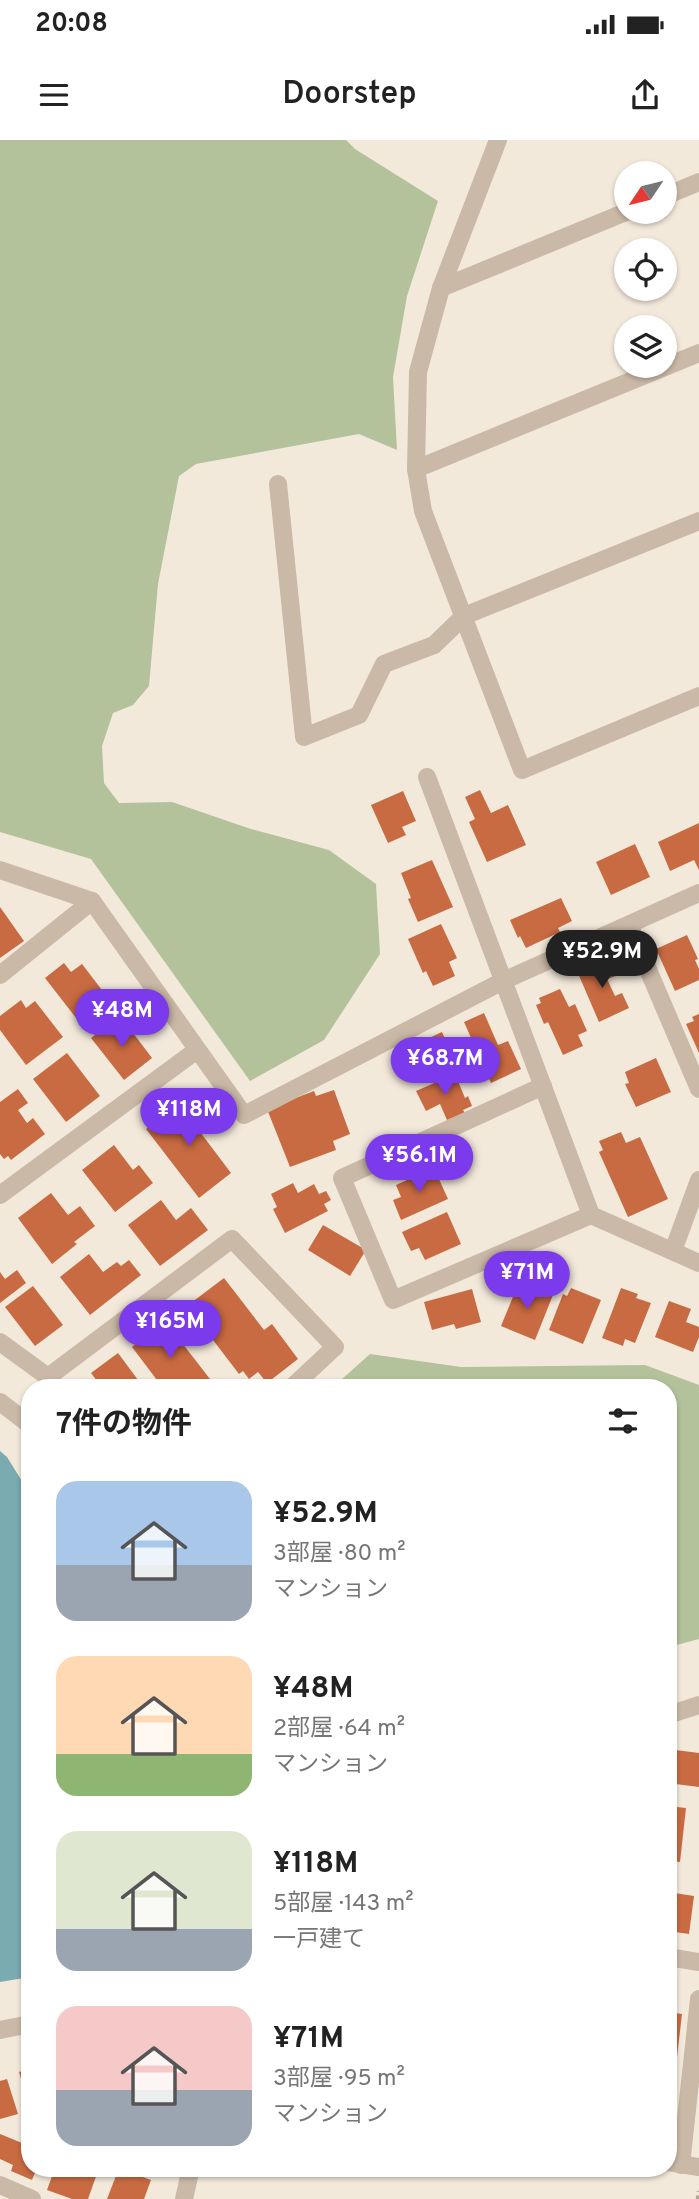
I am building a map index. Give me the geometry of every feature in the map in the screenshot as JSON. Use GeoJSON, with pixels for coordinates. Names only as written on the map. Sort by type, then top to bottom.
{"type":"FeatureCollection","features":[{"type":"Feature","properties":{"kind":"street"},"geometry":{"type":"LineString","coordinates":[[498,140],[441,288],[418,372],[416,468],[422,511],[522,770],[699,696]]}},
{"type":"Feature","properties":{"kind":"street"},"geometry":{"type":"LineString","coordinates":[[677,191],[699,182]]}},
{"type":"Feature","properties":{"kind":"street"},"geometry":{"type":"LineString","coordinates":[[441,288],[614,217]]}},
{"type":"Feature","properties":{"kind":"street"},"geometry":{"type":"LineString","coordinates":[[416,468],[699,353]]}},
{"type":"Feature","properties":{"kind":"street"},"geometry":{"type":"LineString","coordinates":[[278,484],[304,737],[359,715],[384,664],[434,645],[464,616],[699,521]]}},
{"type":"Feature","properties":{"kind":"street"},"geometry":{"type":"LineString","coordinates":[[427,777],[591,1215],[699,1263]]}},
{"type":"Feature","properties":{"kind":"street"},"geometry":{"type":"LineString","coordinates":[[0,870],[92,901],[244,1115],[503,981],[699,893]]}},
{"type":"Feature","properties":{"kind":"street"},"geometry":{"type":"LineString","coordinates":[[0,975],[92,901]]}},
{"type":"Feature","properties":{"kind":"street"},"geometry":{"type":"LineString","coordinates":[[629,925],[699,1088]]}},
{"type":"Feature","properties":{"kind":"street"},"geometry":{"type":"LineString","coordinates":[[0,1195],[197,1050]]}},
{"type":"Feature","properties":{"kind":"street"},"geometry":{"type":"LineString","coordinates":[[543,1086],[342,1178],[393,1300],[591,1215]]}},
{"type":"Feature","properties":{"kind":"street"},"geometry":{"type":"LineString","coordinates":[[673,1251],[699,1180]]}},
{"type":"Feature","properties":{"kind":"street"},"geometry":{"type":"LineString","coordinates":[[56,1379],[232,1238],[335,1347],[301,1379]]}},
{"type":"Feature","properties":{"kind":"street"},"geometry":{"type":"LineString","coordinates":[[0,1342],[48,1379]]}},
{"type":"Feature","properties":{"kind":"street"},"geometry":{"type":"LineString","coordinates":[[0,1402],[21,1418]]}},
{"type":"Feature","properties":{"kind":"street"},"geometry":{"type":"LineString","coordinates":[[677,1712],[699,1705]]}},
{"type":"Feature","properties":{"kind":"street"},"geometry":{"type":"LineString","coordinates":[[677,1958],[699,1962]]}},
{"type":"Feature","properties":{"kind":"street"},"geometry":{"type":"LineString","coordinates":[[683,2165],[699,1998]]}},
{"type":"Feature","properties":{"kind":"street"},"geometry":{"type":"LineString","coordinates":[[0,2030],[21,2026]]}},
{"type":"Feature","properties":{"kind":"street"},"geometry":{"type":"LineString","coordinates":[[184,2199],[189,2177]]}},
{"type":"Feature","properties":{"kind":"street"},"geometry":{"type":"LineString","coordinates":[[0,2185],[32,2199]]}},
{"type":"Feature","properties":{"kind":"path"},"geometry":{"type":"LineString","coordinates":[[698,2199],[699,2191]]}},
{"type":"Feature","properties":{"kind":"green space"},"geometry":{"type":"Polygon","coordinates":[[[0,140],[346,140],[355,149],[438,201],[407,296],[393,377],[397,450],[359,434],[196,464],[179,476],[158,584],[149,686],[133,705],[113,713],[102,746],[104,783],[119,803],[172,802],[251,829],[329,850],[376,884],[380,954],[324,1040],[250,1081],[91,859],[0,832],[0,140]]]}},
{"type":"Feature","properties":{"kind":"green space"},"geometry":{"type":"Polygon","coordinates":[[[370,1354],[461,1367],[645,1365],[699,1385],[699,1639],[677,1645],[677,1379],[342,1379],[370,1354]]]}},
{"type":"Feature","properties":{"kind":"water"},"geometry":{"type":"Polygon","coordinates":[[[0,1451],[21,1480],[21,1978],[0,1982],[0,1451]]]}},
{"type":"Feature","properties":{"kind":"building"},"geometry":{"type":"Polygon","coordinates":[[[480,790],[491,813],[508,805],[526,845],[487,862],[469,822],[475,819],[465,797],[480,790]]]}},
{"type":"Feature","properties":{"kind":"building"},"geometry":{"type":"Polygon","coordinates":[[[403,791],[416,821],[402,827],[406,835],[388,843],[371,805],[403,791]]]}},
{"type":"Feature","properties":{"kind":"building"},"geometry":{"type":"Polygon","coordinates":[[[699,823],[699,870],[694,860],[670,871],[658,842],[699,823]]]}},
{"type":"Feature","properties":{"kind":"building"},"geometry":{"type":"Polygon","coordinates":[[[635,844],[650,877],[611,895],[596,862],[635,844]]]}},
{"type":"Feature","properties":{"kind":"building"},"geometry":{"type":"Polygon","coordinates":[[[432,860],[453,907],[418,922],[401,873],[432,860]]]}},
{"type":"Feature","properties":{"kind":"building"},"geometry":{"type":"Polygon","coordinates":[[[561,898],[572,921],[558,928],[560,932],[526,948],[510,920],[561,898]]]}},
{"type":"Feature","properties":{"kind":"building"},"geometry":{"type":"Polygon","coordinates":[[[0,907],[24,941],[0,958],[0,907]]]}},
{"type":"Feature","properties":{"kind":"building"},"geometry":{"type":"Polygon","coordinates":[[[441,924],[457,958],[449,962],[455,976],[433,986],[426,971],[423,973],[408,939],[441,924]]]}},
{"type":"Feature","properties":{"kind":"building"},"geometry":{"type":"Polygon","coordinates":[[[687,935],[698,959],[695,960],[699,969],[699,980],[675,991],[656,949],[687,935]]]}},
{"type":"Feature","properties":{"kind":"building"},"geometry":{"type":"Polygon","coordinates":[[[607,957],[616,976],[607,979],[615,996],[622,993],[629,1008],[599,1022],[577,971],[607,957]]]}},
{"type":"Feature","properties":{"kind":"building"},"geometry":{"type":"Polygon","coordinates":[[[64,963],[71,972],[82,964],[105,994],[100,998],[104,1004],[80,1023],[45,978],[64,963]]]}},
{"type":"Feature","properties":{"kind":"building"},"geometry":{"type":"Polygon","coordinates":[[[560,989],[569,1007],[575,1004],[587,1031],[578,1035],[583,1046],[563,1055],[548,1022],[544,1024],[536,1005],[541,1003],[539,998],[560,989]]]}},
{"type":"Feature","properties":{"kind":"building"},"geometry":{"type":"Polygon","coordinates":[[[21,1000],[26,1008],[35,1001],[63,1037],[26,1065],[0,1030],[0,1016],[21,1000]]]}},
{"type":"Feature","properties":{"kind":"building"},"geometry":{"type":"Polygon","coordinates":[[[484,1013],[498,1045],[508,1041],[521,1069],[491,1083],[464,1022],[484,1013]]]}},
{"type":"Feature","properties":{"kind":"building"},"geometry":{"type":"Polygon","coordinates":[[[699,1014],[699,1053],[686,1024],[694,1021],[692,1017],[699,1014]]]}},
{"type":"Feature","properties":{"kind":"building"},"geometry":{"type":"Polygon","coordinates":[[[116,1019],[126,1032],[130,1029],[152,1058],[124,1080],[91,1038],[116,1019]]]}},
{"type":"Feature","properties":{"kind":"building"},"geometry":{"type":"Polygon","coordinates":[[[442,1032],[455,1062],[410,1082],[395,1049],[417,1039],[418,1043],[442,1032]]]}},
{"type":"Feature","properties":{"kind":"building"},"geometry":{"type":"Polygon","coordinates":[[[67,1053],[100,1096],[66,1122],[33,1079],[67,1053]]]}},
{"type":"Feature","properties":{"kind":"building"},"geometry":{"type":"Polygon","coordinates":[[[656,1058],[671,1092],[636,1107],[625,1084],[629,1083],[625,1072],[656,1058]]]}},
{"type":"Feature","properties":{"kind":"building"},"geometry":{"type":"Polygon","coordinates":[[[455,1074],[465,1098],[468,1096],[472,1106],[463,1110],[465,1113],[447,1120],[440,1104],[426,1111],[416,1091],[455,1074]]]}},
{"type":"Feature","properties":{"kind":"building"},"geometry":{"type":"Polygon","coordinates":[[[18,1089],[28,1103],[18,1110],[27,1123],[33,1118],[45,1134],[11,1160],[8,1156],[4,1159],[0,1154],[0,1102],[18,1089]]]}},
{"type":"Feature","properties":{"kind":"building"},"geometry":{"type":"Polygon","coordinates":[[[334,1090],[350,1134],[333,1141],[336,1150],[290,1167],[267,1109],[314,1091],[316,1096],[334,1090]]]}},
{"type":"Feature","properties":{"kind":"building"},"geometry":{"type":"Polygon","coordinates":[[[187,1098],[203,1118],[194,1124],[231,1173],[199,1198],[146,1129],[187,1098]]]}},
{"type":"Feature","properties":{"kind":"building"},"geometry":{"type":"Polygon","coordinates":[[[621,1132],[626,1143],[640,1137],[668,1199],[628,1217],[599,1152],[603,1150],[599,1141],[621,1132]]]}},
{"type":"Feature","properties":{"kind":"building"},"geometry":{"type":"Polygon","coordinates":[[[114,1145],[133,1170],[139,1165],[153,1183],[115,1212],[82,1170],[114,1145]]]}},
{"type":"Feature","properties":{"kind":"building"},"geometry":{"type":"Polygon","coordinates":[[[434,1168],[448,1199],[401,1220],[393,1200],[401,1197],[396,1185],[434,1168]]]}},
{"type":"Feature","properties":{"kind":"building"},"geometry":{"type":"Polygon","coordinates":[[[293,1183],[298,1193],[314,1184],[319,1194],[326,1191],[331,1200],[324,1204],[328,1211],[285,1233],[273,1209],[277,1207],[271,1194],[293,1183]]]}},
{"type":"Feature","properties":{"kind":"building"},"geometry":{"type":"Polygon","coordinates":[[[51,1193],[68,1215],[80,1206],[95,1226],[52,1264],[18,1218],[51,1193]]]}},
{"type":"Feature","properties":{"kind":"building"},"geometry":{"type":"Polygon","coordinates":[[[161,1200],[176,1220],[191,1208],[208,1230],[160,1266],[128,1225],[161,1200]]]}},
{"type":"Feature","properties":{"kind":"building"},"geometry":{"type":"Polygon","coordinates":[[[447,1212],[461,1244],[425,1260],[419,1248],[411,1251],[402,1232],[447,1212]]]}},
{"type":"Feature","properties":{"kind":"building"},"geometry":{"type":"Polygon","coordinates":[[[323,1225],[366,1250],[350,1276],[308,1250],[323,1225]]]}},
{"type":"Feature","properties":{"kind":"building"},"geometry":{"type":"Polygon","coordinates":[[[89,1254],[103,1272],[117,1262],[121,1266],[129,1260],[141,1275],[90,1315],[60,1277],[89,1254]]]}},
{"type":"Feature","properties":{"kind":"building"},"geometry":{"type":"Polygon","coordinates":[[[17,1270],[26,1283],[0,1303],[0,1272],[5,1279],[17,1270]]]}},
{"type":"Feature","properties":{"kind":"building"},"geometry":{"type":"Polygon","coordinates":[[[224,1278],[264,1330],[272,1324],[298,1359],[272,1379],[264,1379],[258,1372],[249,1379],[243,1371],[239,1374],[187,1306],[224,1278]]]}},
{"type":"Feature","properties":{"kind":"building"},"geometry":{"type":"Polygon","coordinates":[[[519,1282],[553,1295],[535,1340],[501,1326],[519,1282]]]}},
{"type":"Feature","properties":{"kind":"building"},"geometry":{"type":"Polygon","coordinates":[[[33,1286],[63,1325],[35,1346],[5,1307],[33,1286]]]}},
{"type":"Feature","properties":{"kind":"building"},"geometry":{"type":"Polygon","coordinates":[[[571,1288],[601,1300],[583,1344],[549,1330],[563,1294],[567,1296],[571,1288]]]}},
{"type":"Feature","properties":{"kind":"building"},"geometry":{"type":"Polygon","coordinates":[[[621,1288],[638,1294],[636,1298],[651,1303],[635,1343],[625,1339],[623,1346],[602,1338],[621,1288]]]}},
{"type":"Feature","properties":{"kind":"building"},"geometry":{"type":"Polygon","coordinates":[[[472,1289],[481,1322],[456,1329],[454,1324],[432,1330],[424,1302],[472,1289]]]}},
{"type":"Feature","properties":{"kind":"building"},"geometry":{"type":"Polygon","coordinates":[[[669,1301],[691,1309],[686,1322],[699,1327],[699,1337],[693,1352],[655,1337],[669,1301]]]}},
{"type":"Feature","properties":{"kind":"building"},"geometry":{"type":"Polygon","coordinates":[[[165,1321],[210,1379],[156,1379],[132,1347],[165,1321]]]}},
{"type":"Feature","properties":{"kind":"building"},"geometry":{"type":"Polygon","coordinates":[[[118,1353],[137,1379],[96,1379],[91,1373],[118,1353]]]}},
{"type":"Feature","properties":{"kind":"building"},"geometry":{"type":"Polygon","coordinates":[[[677,1750],[699,1753],[699,1787],[677,1784],[677,1750]]]}},
{"type":"Feature","properties":{"kind":"building"},"geometry":{"type":"Polygon","coordinates":[[[677,1807],[686,1808],[680,1862],[677,1862],[677,1807]]]}},
{"type":"Feature","properties":{"kind":"building"},"geometry":{"type":"Polygon","coordinates":[[[677,1893],[694,1896],[689,1934],[677,1932],[677,1893]]]}},
{"type":"Feature","properties":{"kind":"building"},"geometry":{"type":"Polygon","coordinates":[[[677,2013],[682,2014],[677,2057],[677,2013]]]}},
{"type":"Feature","properties":{"kind":"building"},"geometry":{"type":"Polygon","coordinates":[[[7,2079],[18,2114],[0,2119],[0,2081],[7,2079]]]}},
{"type":"Feature","properties":{"kind":"building"},"geometry":{"type":"Polygon","coordinates":[[[0,2134],[21,2143],[21,2175],[11,2171],[13,2165],[0,2159],[0,2134]]]}},
{"type":"Feature","properties":{"kind":"building"},"geometry":{"type":"Polygon","coordinates":[[[52,2177],[96,2177],[88,2199],[72,2199],[47,2190],[52,2177]]]}},
{"type":"Feature","properties":{"kind":"building"},"geometry":{"type":"Polygon","coordinates":[[[116,2177],[143,2177],[151,2180],[144,2199],[107,2199],[116,2177]]]}}]}
